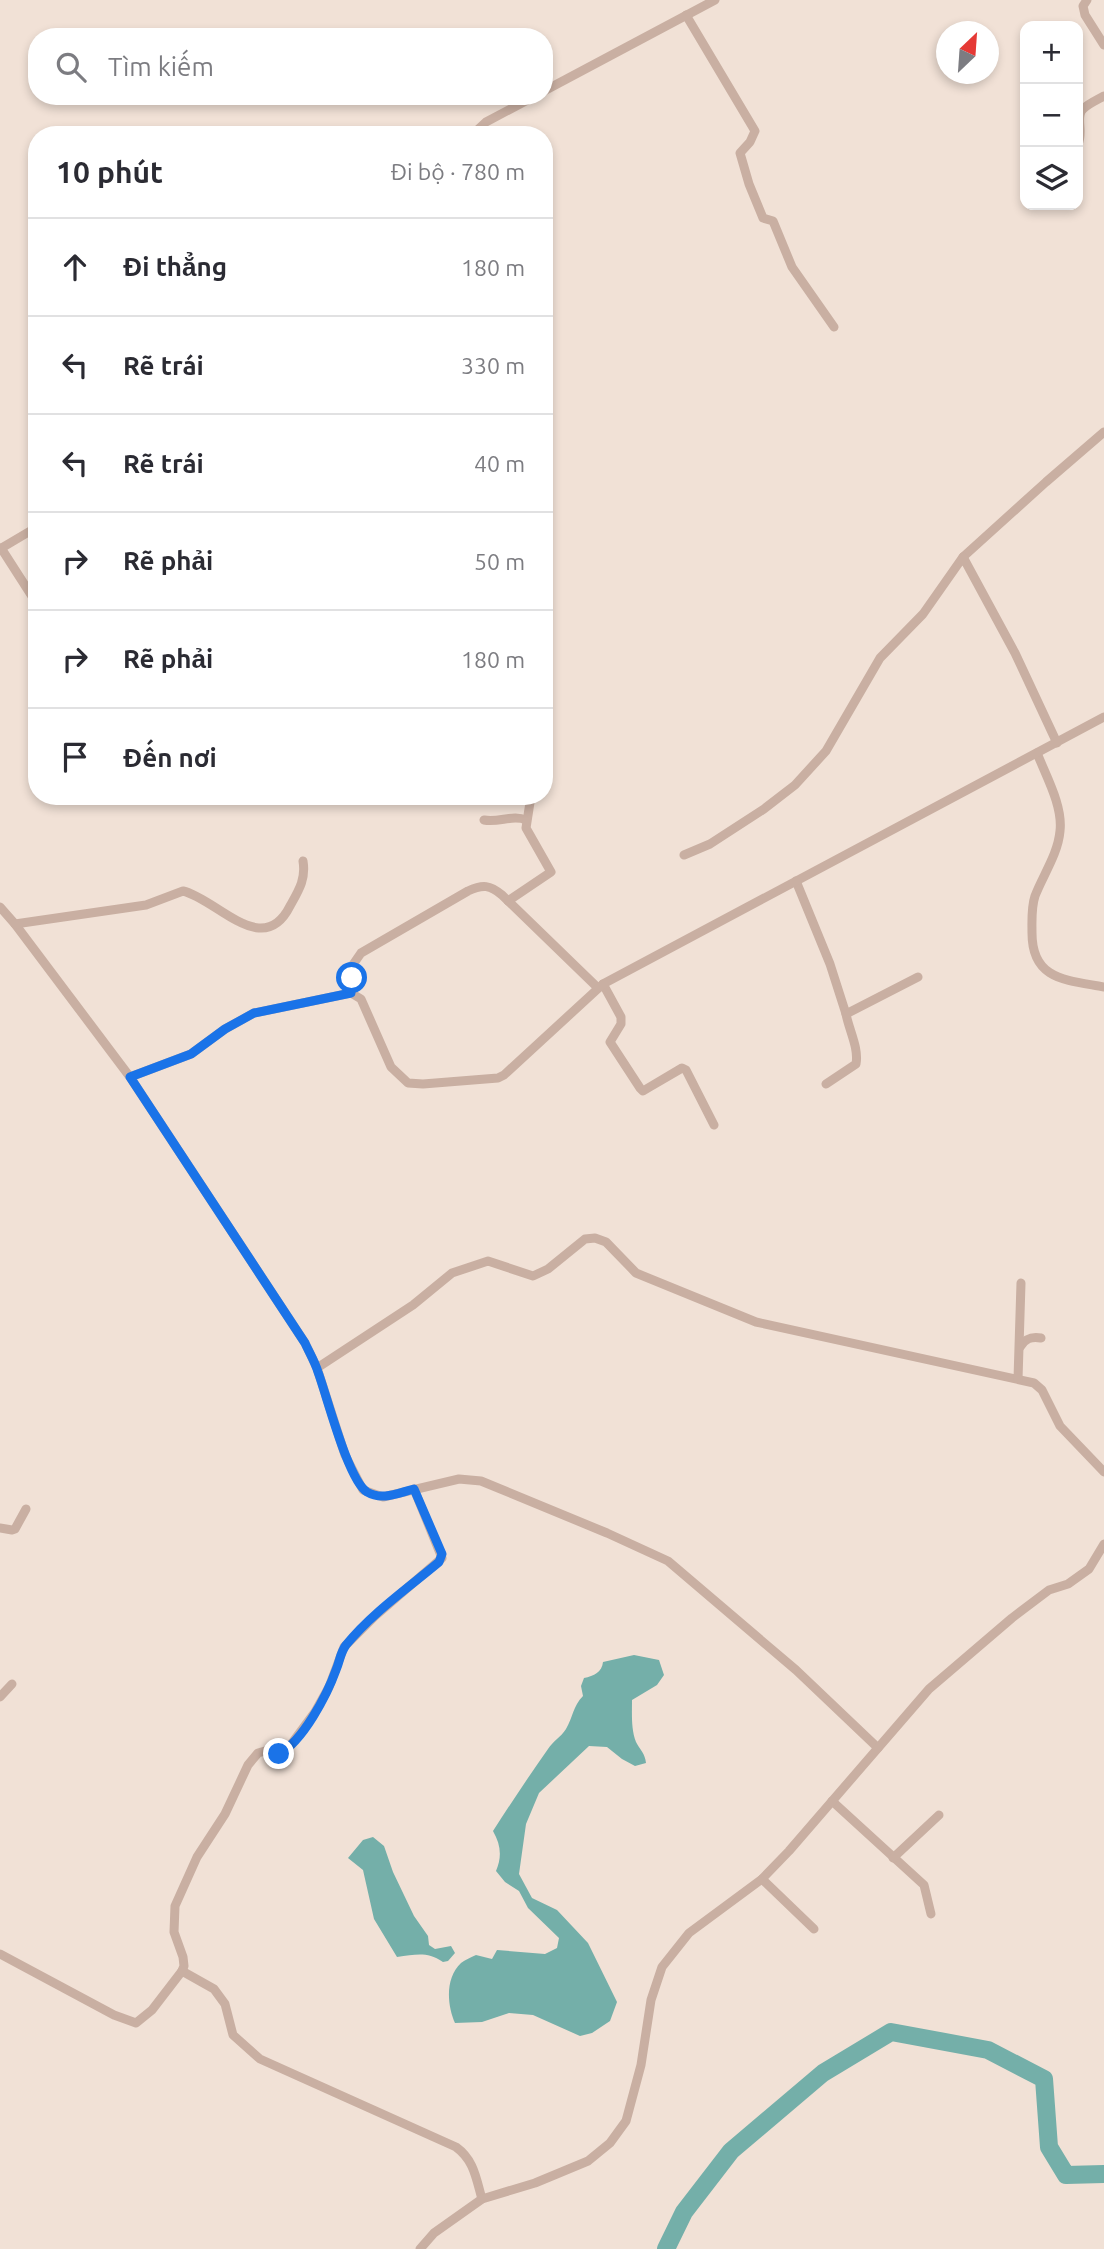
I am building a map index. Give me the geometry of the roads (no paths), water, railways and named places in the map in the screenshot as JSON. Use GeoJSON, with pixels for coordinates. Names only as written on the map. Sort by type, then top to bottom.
{"type":"FeatureCollection","features":[{"type":"Feature","properties":{"kind":"street"},"geometry":{"type":"LineString","coordinates":[[553,86],[715,0]]}},
{"type":"Feature","properties":{"kind":"street"},"geometry":{"type":"LineString","coordinates":[[1087,0],[1083,6],[1085,15],[1104,45]]}},
{"type":"Feature","properties":{"kind":"street"},"geometry":{"type":"LineString","coordinates":[[686,15],[755,131],[740,153],[748,184],[763,218],[773,221],[792,267],[834,327]]}},
{"type":"Feature","properties":{"kind":"street"},"geometry":{"type":"LineString","coordinates":[[1083,110],[1104,96]]}},
{"type":"Feature","properties":{"kind":"street"},"geometry":{"type":"LineString","coordinates":[[481,126],[518,105]]}},
{"type":"Feature","properties":{"kind":"street"},"geometry":{"type":"LineString","coordinates":[[684,855],[710,844],[795,785],[826,751],[880,658],[923,614],[963,558],[1104,432]]}},
{"type":"Feature","properties":{"kind":"street"},"geometry":{"type":"LineString","coordinates":[[28,532],[1,549],[28,590]]}},
{"type":"Feature","properties":{"kind":"street"},"geometry":{"type":"LineString","coordinates":[[963,558],[1015,653],[1057,743]]}},
{"type":"Feature","properties":{"kind":"street"},"geometry":{"type":"LineString","coordinates":[[130,1077],[191,1054],[225,1029],[254,1013],[351,993],[361,999],[391,1067],[408,1083],[493,1079],[504,1075],[600,986],[1104,717]]}},
{"type":"Feature","properties":{"kind":"street"},"geometry":{"type":"LineString","coordinates":[[1037,753],[1057,806],[1061,828],[1050,864],[1033,903],[1032,950],[1037,963],[1048,972],[1104,987]]}},
{"type":"Feature","properties":{"kind":"street"},"geometry":{"type":"LineString","coordinates":[[508,901],[551,872],[526,828],[529,805]]}},
{"type":"Feature","properties":{"kind":"street"},"geometry":{"type":"LineString","coordinates":[[484,820],[494,822],[520,817],[526,820]]}},
{"type":"Feature","properties":{"kind":"street"},"geometry":{"type":"LineString","coordinates":[[15,923],[146,905],[183,891],[195,895],[238,922],[253,927],[274,925],[284,919],[304,880],[303,861]]}},
{"type":"Feature","properties":{"kind":"street"},"geometry":{"type":"LineString","coordinates":[[796,881],[830,964],[858,1059],[856,1064],[825,1084]]}},
{"type":"Feature","properties":{"kind":"street"},"geometry":{"type":"LineString","coordinates":[[351,993],[352,966],[357,957],[368,948],[479,886],[489,886],[600,986],[621,1017],[621,1024],[610,1042],[640,1088],[643,1091],[674,1070],[682,1068],[686,1070],[714,1125]]}},
{"type":"Feature","properties":{"kind":"street"},"geometry":{"type":"LineString","coordinates":[[0,907],[15,923],[130,1077],[305,1343],[317,1368],[345,1455],[363,1490],[383,1497],[459,1479],[481,1481],[660,1556],[796,1670],[878,1748]]}},
{"type":"Feature","properties":{"kind":"street"},"geometry":{"type":"LineString","coordinates":[[846,1014],[918,977]]}},
{"type":"Feature","properties":{"kind":"street"},"geometry":{"type":"LineString","coordinates":[[317,1368],[413,1306],[452,1273],[488,1261],[533,1276],[548,1269],[585,1240],[595,1238],[606,1242],[636,1273],[744,1318],[1038,1385],[1060,1426],[1104,1472]]}},
{"type":"Feature","properties":{"kind":"street"},"geometry":{"type":"LineString","coordinates":[[1018,1379],[1021,1283]]}},
{"type":"Feature","properties":{"kind":"street"},"geometry":{"type":"LineString","coordinates":[[1019,1348],[1025,1340],[1041,1338]]}},
{"type":"Feature","properties":{"kind":"street"},"geometry":{"type":"LineString","coordinates":[[0,1954],[114,2015],[136,2023],[152,2010],[184,1966],[174,1931],[175,1906],[197,1857],[225,1814],[248,1765],[258,1753],[265,1751],[279,1754],[287,1750],[315,1712],[329,1687],[344,1647],[375,1616],[442,1558],[414,1489]]}},
{"type":"Feature","properties":{"kind":"street"},"geometry":{"type":"LineString","coordinates":[[0,1528],[15,1529],[26,1509]]}},
{"type":"Feature","properties":{"kind":"street"},"geometry":{"type":"LineString","coordinates":[[419,2249],[435,2233],[482,2199],[535,2183],[588,2161],[610,2143],[625,2121],[642,2065],[651,2000],[662,1967],[688,1933],[762,1878],[929,1689],[1049,1590],[1068,1584],[1088,1569],[1104,1544]]}},
{"type":"Feature","properties":{"kind":"street"},"geometry":{"type":"LineString","coordinates":[[0,1697],[12,1684]]}},
{"type":"Feature","properties":{"kind":"street"},"geometry":{"type":"LineString","coordinates":[[832,1801],[924,1885],[931,1914]]}},
{"type":"Feature","properties":{"kind":"street"},"geometry":{"type":"LineString","coordinates":[[893,1858],[939,1815]]}},
{"type":"Feature","properties":{"kind":"street"},"geometry":{"type":"LineString","coordinates":[[762,1878],[814,1929]]}},
{"type":"Feature","properties":{"kind":"street"},"geometry":{"type":"LineString","coordinates":[[182,1971],[214,1989],[225,2004],[233,2035],[260,2059],[456,2147],[464,2153],[472,2164],[482,2199]]}},
{"type":"Feature","properties":{"kind":"water"},"geometry":{"type":"Polygon","coordinates":[[[634,1655],[659,1660],[664,1675],[657,1685],[632,1700],[634,1737],[646,1763],[635,1766],[607,1747],[589,1746],[539,1793],[526,1824],[519,1874],[532,1898],[557,1910],[588,1943],[617,2002],[610,2021],[592,2033],[580,2036],[533,2015],[509,2013],[482,2022],[455,2023],[449,1992],[452,1976],[461,1963],[476,1955],[492,1959],[497,1950],[545,1954],[557,1948],[559,1938],[528,1908],[519,1891],[505,1882],[496,1871],[500,1851],[493,1831],[550,1746],[566,1729],[583,1696],[581,1686],[584,1678],[597,1673],[603,1662],[634,1655]]]}},
{"type":"Feature","properties":{"kind":"water"},"geometry":{"type":"Polygon","coordinates":[[[373,1837],[384,1846],[414,1916],[428,1936],[429,1945],[435,1949],[451,1946],[455,1953],[448,1961],[421,1955],[397,1957],[374,1919],[363,1870],[348,1858],[363,1840],[373,1837]]]}},
{"type":"Feature","properties":{"kind":"waterway"},"geometry":{"type":"LineString","coordinates":[[666,2249],[684,2212],[731,2151],[823,2073],[891,2032],[988,2050],[1044,2079],[1049,2147],[1066,2175],[1104,2174]]}}]}
